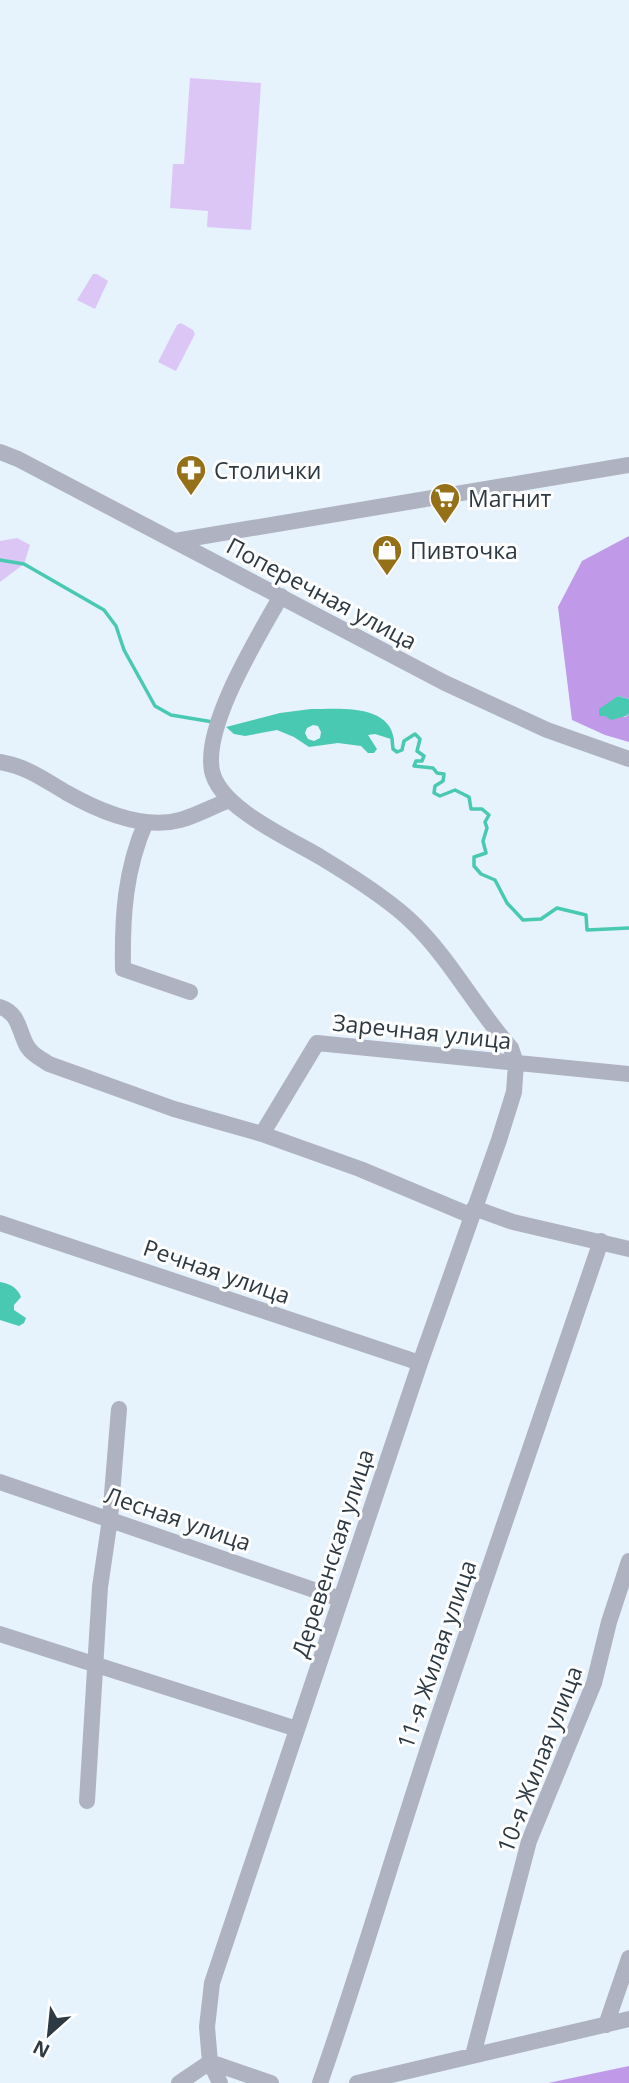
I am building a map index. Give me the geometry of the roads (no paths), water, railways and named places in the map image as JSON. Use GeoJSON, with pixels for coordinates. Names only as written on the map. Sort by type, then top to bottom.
{"type":"FeatureCollection","features":[{"type":"Feature","properties":{"kind":"street","name":"Поперечная улица"},"geometry":{"type":"LineString","coordinates":[[0,452],[445,683],[547,730],[629,760]]}},
{"type":"Feature","properties":{"kind":"street"},"geometry":{"type":"LineString","coordinates":[[175,541],[629,465]]}},
{"type":"Feature","properties":{"kind":"street"},"geometry":{"type":"LineString","coordinates":[[211,560],[215,544],[227,532]]}},
{"type":"Feature","properties":{"kind":"street"},"geometry":{"type":"LineString","coordinates":[[281,596],[232,686],[219,720],[211,769],[216,785],[230,800],[260,822],[324,859],[412,922],[511,1048],[516,1063]]}},
{"type":"Feature","properties":{"kind":"street"},"geometry":{"type":"LineString","coordinates":[[0,762],[20,766],[94,807],[146,822],[180,820],[230,800]]}},
{"type":"Feature","properties":{"kind":"street"},"geometry":{"type":"LineString","coordinates":[[146,822],[136,844],[127,881],[122,924],[123,969],[190,992]]}},
{"type":"Feature","properties":{"kind":"street"},"geometry":{"type":"LineString","coordinates":[[0,1007],[17,1019],[25,1043],[34,1054],[49,1064],[174,1109],[262,1134],[473,1212],[629,1249]]}},
{"type":"Feature","properties":{"kind":"street","name":"Заречная улица"},"geometry":{"type":"LineString","coordinates":[[262,1134],[317,1043],[629,1074]]}},
{"type":"Feature","properties":{"kind":"street","name":"Деревенская улица"},"geometry":{"type":"LineString","coordinates":[[210,2062],[207,2027],[212,1983],[419,1363],[514,1092],[516,1063]]}},
{"type":"Feature","properties":{"kind":"street","name":"Речная улица"},"geometry":{"type":"LineString","coordinates":[[0,1223],[419,1363]]}},
{"type":"Feature","properties":{"kind":"street","name":"11-я Жилая улица"},"geometry":{"type":"LineString","coordinates":[[320,2083],[359,1971],[441,1708],[601,1241]]}},
{"type":"Feature","properties":{"kind":"street"},"geometry":{"type":"LineString","coordinates":[[87,1801],[100,1587],[110,1519],[119,1409]]}},
{"type":"Feature","properties":{"kind":"street","name":"Лесная улица"},"geometry":{"type":"LineString","coordinates":[[0,1482],[340,1599]]}},
{"type":"Feature","properties":{"kind":"street","name":"10-я Жилая улица"},"geometry":{"type":"LineString","coordinates":[[473,2056],[529,1841],[594,1684],[609,1622],[629,1561]]}},
{"type":"Feature","properties":{"kind":"street"},"geometry":{"type":"LineString","coordinates":[[0,1634],[96,1667],[297,1729]]}},
{"type":"Feature","properties":{"kind":"street"},"geometry":{"type":"LineString","coordinates":[[606,2025],[629,1958]]}},
{"type":"Feature","properties":{"kind":"street"},"geometry":{"type":"LineString","coordinates":[[357,2083],[629,2019]]}},
{"type":"Feature","properties":{"kind":"street"},"geometry":{"type":"LineString","coordinates":[[179,2083],[210,2062]]}},
{"type":"Feature","properties":{"kind":"street"},"geometry":{"type":"LineString","coordinates":[[210,2062],[220,2083]]}},
{"type":"Feature","properties":{"kind":"street"},"geometry":{"type":"LineString","coordinates":[[210,2062],[271,2083]]}},
{"type":"Feature","properties":{"kind":"waterway"},"geometry":{"type":"LineString","coordinates":[[0,560],[24,564],[104,610],[116,626],[124,650],[155,706],[171,715],[213,722]]}},
{"type":"Feature","properties":{"kind":"waterway"},"geometry":{"type":"LineString","coordinates":[[392,739],[393,749],[397,752],[402,750],[404,741],[415,734],[420,739],[417,751],[424,756],[422,761],[416,761],[414,766],[433,768],[437,773],[444,774],[443,781],[435,786],[434,793],[440,796],[455,790],[469,797],[471,809],[482,809],[489,815],[485,822],[487,828],[483,841],[486,853],[474,857],[474,866],[481,874],[495,880],[507,903],[523,920],[541,919],[557,908],[586,915],[587,930],[629,928]]}},
{"type":"Feature","properties":{"kind":"place","name":"Столички"},"geometry":{"type":"Point","coordinates":[191,497]}},
{"type":"Feature","properties":{"kind":"place","name":"Магнит"},"geometry":{"type":"Point","coordinates":[445,525]}},
{"type":"Feature","properties":{"kind":"place","name":"Пивточка"},"geometry":{"type":"Point","coordinates":[387,577]}}]}
